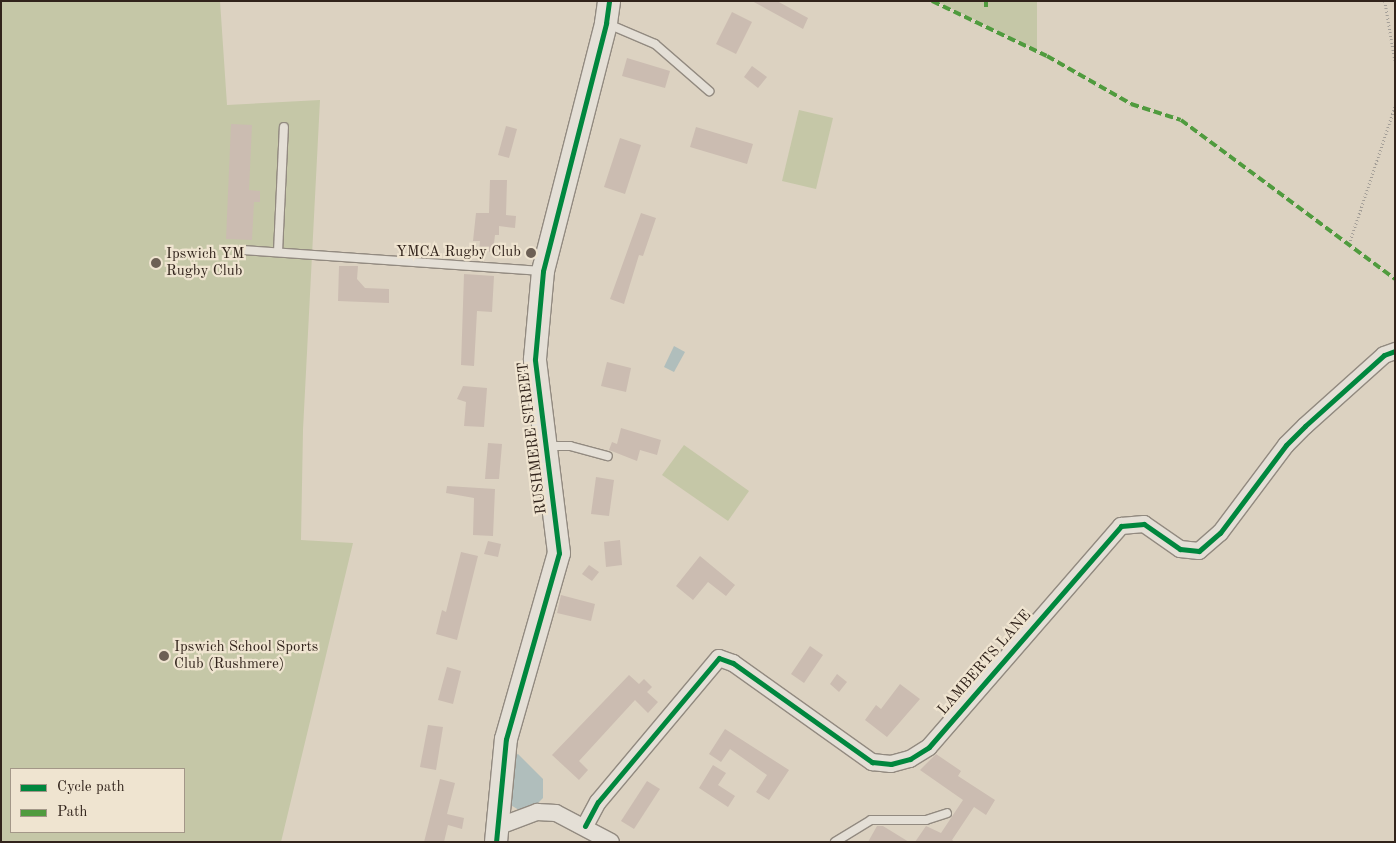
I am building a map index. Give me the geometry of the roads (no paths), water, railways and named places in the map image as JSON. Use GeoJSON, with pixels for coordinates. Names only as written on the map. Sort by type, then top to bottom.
{"type":"FeatureCollection","features":[{"type":"Feature","properties":{"kind":"street","name":"RUSHMERE STREET"},"geometry":{"type":"LineString","coordinates":[[497,834],[506,740],[560,553],[535,359],[543,271],[608,12]]}},
{"type":"Feature","properties":{"kind":"street","name":"LAMBERTS LANE"},"geometry":{"type":"LineString","coordinates":[[585,826],[598,802],[718,658],[733,662],[872,762],[891,764],[916,755],[929,747],[1122,526],[1144,524],[1180,549],[1199,551],[1220,533],[1298,432],[1384,355],[1395,351]]}},
{"type":"Feature","properties":{"kind":"street"},"geometry":{"type":"LineString","coordinates":[[497,834],[537,812],[556,813],[585,826],[611,842]]}},
{"type":"Feature","properties":{"kind":"lane"},"geometry":{"type":"LineString","coordinates":[[608,12],[655,44],[709,91]]}},
{"type":"Feature","properties":{"kind":"lane"},"geometry":{"type":"LineString","coordinates":[[278,252],[284,127]]}},
{"type":"Feature","properties":{"kind":"lane"},"geometry":{"type":"LineString","coordinates":[[244,250],[543,271]]}},
{"type":"Feature","properties":{"kind":"lane"},"geometry":{"type":"LineString","coordinates":[[546,446],[570,446],[608,456]]}},
{"type":"Feature","properties":{"kind":"lane"},"geometry":{"type":"LineString","coordinates":[[835,842],[871,820],[926,820],[947,813]]}},
{"type":"Feature","properties":{"kind":"place","name":"YMCA Rugby Club"},"geometry":{"type":"Point","coordinates":[531,253]}},
{"type":"Feature","properties":{"kind":"place","name":"Ipswich YM Rugby Club"},"geometry":{"type":"Point","coordinates":[156,263]}},
{"type":"Feature","properties":{"kind":"place","name":"Ipswich School Sports Club (Rushmere)"},"geometry":{"type":"Point","coordinates":[164,656]}}]}
